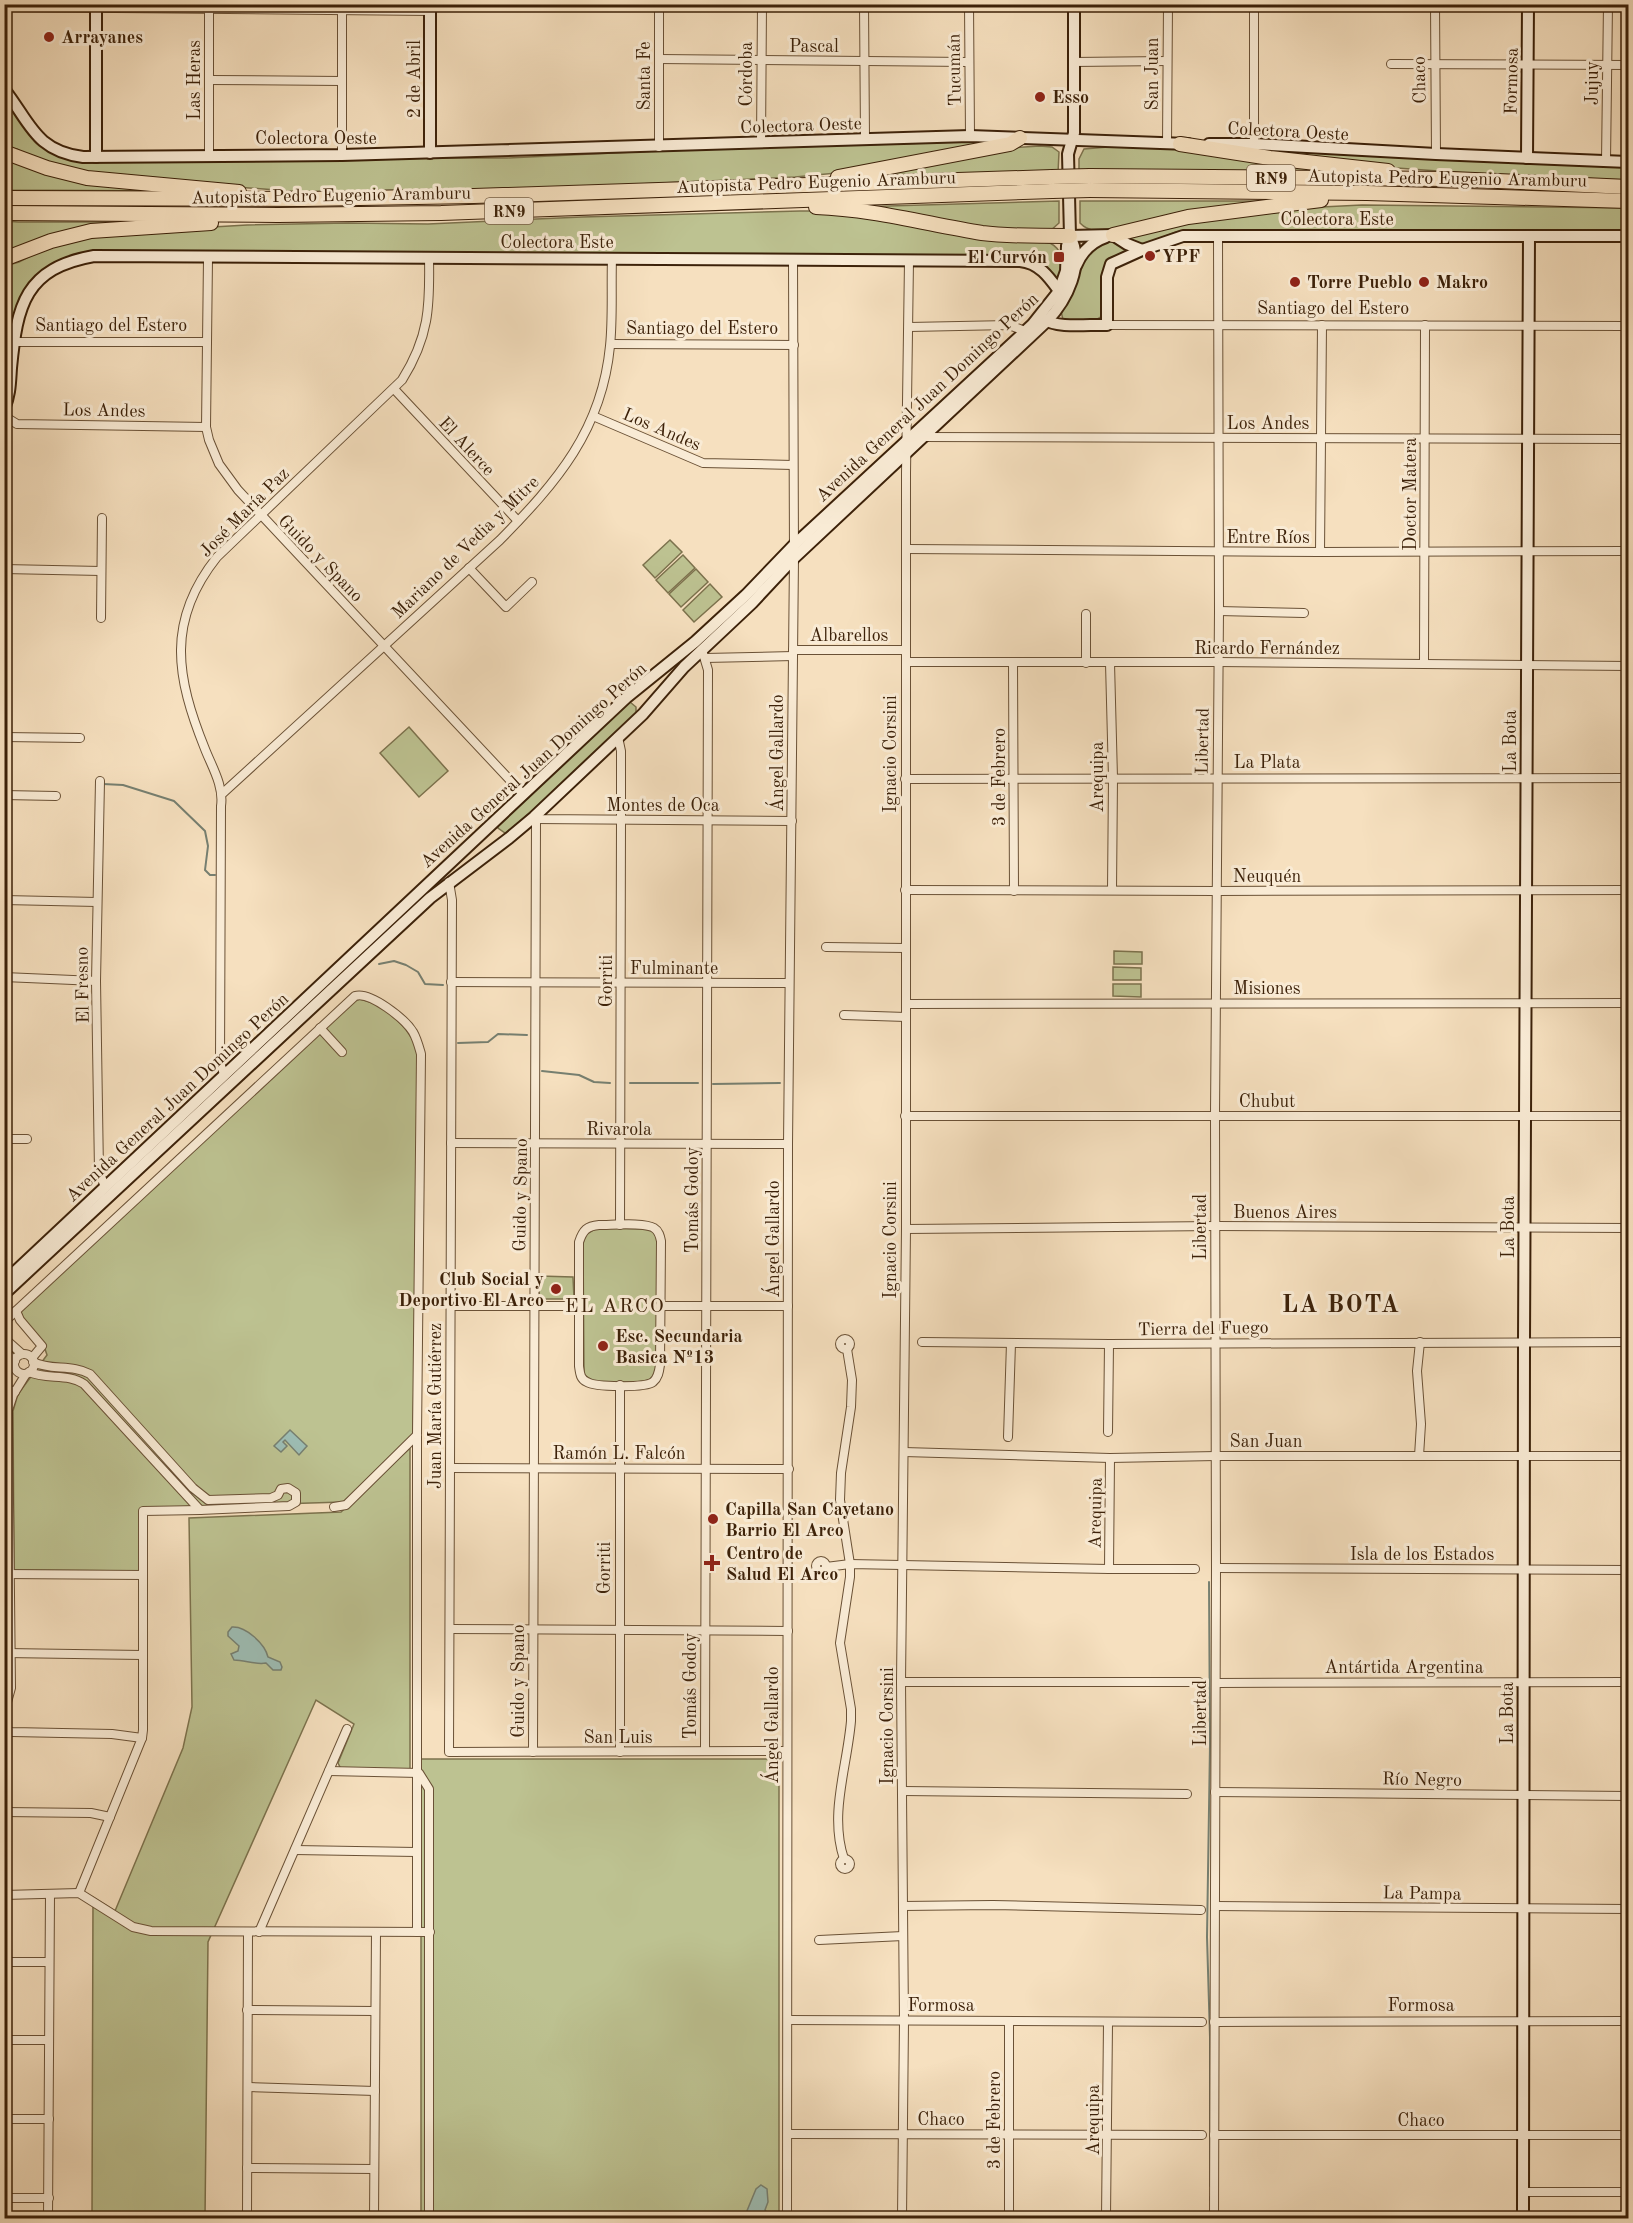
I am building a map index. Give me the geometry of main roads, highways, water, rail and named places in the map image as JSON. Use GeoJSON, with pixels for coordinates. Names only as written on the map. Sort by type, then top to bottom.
{"type":"FeatureCollection","features":[{"type":"Feature","properties":{"kind":"highway"},"geometry":{"type":"LineString","coordinates":[[731,187],[832,178],[1010,144],[1020,138]]}},
{"type":"Feature","properties":{"kind":"highway"},"geometry":{"type":"LineString","coordinates":[[1173,144],[1270,158],[1452,179]]}},
{"type":"Feature","properties":{"kind":"highway"},"geometry":{"type":"LineString","coordinates":[[4,152],[47,168],[87,178],[220,189],[303,199]]}},
{"type":"Feature","properties":{"kind":"highway","name":"Autopista Pedro Eugenio Aramburu"},"geometry":{"type":"LineString","coordinates":[[4,198],[303,199],[498,196],[731,187],[1452,179],[1629,187]]}},
{"type":"Feature","properties":{"kind":"highway","name":"Autopista Pedro Eugenio Aramburu"},"geometry":{"type":"LineString","coordinates":[[1090,183],[1629,201]]}},
{"type":"Feature","properties":{"kind":"highway","name":"Autopista Pedro Eugenio Aramburu"},"geometry":{"type":"LineString","coordinates":[[4,213],[278,215],[441,213],[739,204],[1052,184]]}},
{"type":"Feature","properties":{"kind":"highway"},"geometry":{"type":"LineString","coordinates":[[1113,235],[1188,217],[1367,193]]}},
{"type":"Feature","properties":{"kind":"highway"},"geometry":{"type":"LineString","coordinates":[[739,204],[848,210],[1006,236],[1070,236]]}},
{"type":"Feature","properties":{"kind":"highway"},"geometry":{"type":"LineString","coordinates":[[4,259],[51,241],[92,231],[212,223],[278,215]]}},
{"type":"Feature","properties":{"kind":"water"},"geometry":{"type":"Polygon","coordinates":[[[290,1430],[307,1446],[299,1455],[285,1440],[283,1442],[287,1446],[281,1452],[274,1446],[290,1430]]]}},
{"type":"Feature","properties":{"kind":"water"},"geometry":{"type":"Polygon","coordinates":[[[232,1627],[243,1629],[254,1637],[268,1657],[280,1662],[281,1670],[273,1670],[266,1663],[234,1660],[231,1654],[238,1651],[239,1646],[228,1636],[232,1627]]]}},
{"type":"Feature","properties":{"kind":"water"},"geometry":{"type":"Polygon","coordinates":[[[761,2185],[767,2189],[768,2202],[765,2210],[767,2213],[764,2218],[744,2218],[756,2189],[761,2185]]]}},
{"type":"Feature","properties":{"kind":"waterway"},"geometry":{"type":"LineString","coordinates":[[4,635],[8,655]]}},
{"type":"Feature","properties":{"kind":"waterway"},"geometry":{"type":"LineString","coordinates":[[103,784],[123,785],[174,801],[205,831],[208,846],[205,870],[210,875],[215,875]]}},
{"type":"Feature","properties":{"kind":"waterway"},"geometry":{"type":"LineString","coordinates":[[379,964],[394,961],[418,972],[425,984],[443,985]]}},
{"type":"Feature","properties":{"kind":"waterway"},"geometry":{"type":"LineString","coordinates":[[458,1043],[488,1042],[498,1034],[527,1035]]}},
{"type":"Feature","properties":{"kind":"waterway"},"geometry":{"type":"LineString","coordinates":[[542,1071],[579,1075],[594,1082],[610,1083]]}},
{"type":"Feature","properties":{"kind":"waterway"},"geometry":{"type":"LineString","coordinates":[[630,1083],[698,1083]]}},
{"type":"Feature","properties":{"kind":"waterway"},"geometry":{"type":"LineString","coordinates":[[713,1084],[780,1083]]}},
{"type":"Feature","properties":{"kind":"waterway"},"geometry":{"type":"LineString","coordinates":[[1209,1582],[1210,1745],[1207,1937],[1210,2186]]}},
{"type":"Feature","properties":{"kind":"waterway"},"geometry":{"type":"LineString","coordinates":[[1210,2211],[1210,2218]]}},
{"type":"Feature","properties":{"kind":"place","name":"Arrayanes"},"geometry":{"type":"Point","coordinates":[49,37]}},
{"type":"Feature","properties":{"kind":"place","name":"Esso"},"geometry":{"type":"Point","coordinates":[1040,97]}},
{"type":"Feature","properties":{"kind":"place","name":"YPF"},"geometry":{"type":"Point","coordinates":[1150,256]}},
{"type":"Feature","properties":{"kind":"place","name":"El Curvón"},"geometry":{"type":"Point","coordinates":[1059,257]}},
{"type":"Feature","properties":{"kind":"place","name":"Torre Pueblo"},"geometry":{"type":"Point","coordinates":[1295,282]}},
{"type":"Feature","properties":{"kind":"place","name":"Makro"},"geometry":{"type":"Point","coordinates":[1424,282]}},
{"type":"Feature","properties":{"kind":"place","name":"Club Social y Deportivo El Arco"},"geometry":{"type":"Point","coordinates":[556,1289]}},
{"type":"Feature","properties":{"kind":"place","name":"Esc. Secundaria Basica Nº13"},"geometry":{"type":"Point","coordinates":[603,1346]}},
{"type":"Feature","properties":{"kind":"place","name":"Capilla San Cayetano Barrio El Arco"},"geometry":{"type":"Point","coordinates":[713,1519]}},
{"type":"Feature","properties":{"kind":"place","name":"Centro de Salud El Arco"},"geometry":{"type":"Point","coordinates":[712,1563]}},
{"type":"Feature","properties":{"kind":"district","name":"LA BOTA"},"geometry":{"type":"Point","coordinates":[1341,1304]}},
{"type":"Feature","properties":{"kind":"district","name":"EL ARCO"},"geometry":{"type":"Point","coordinates":[615,1305]}}]}
